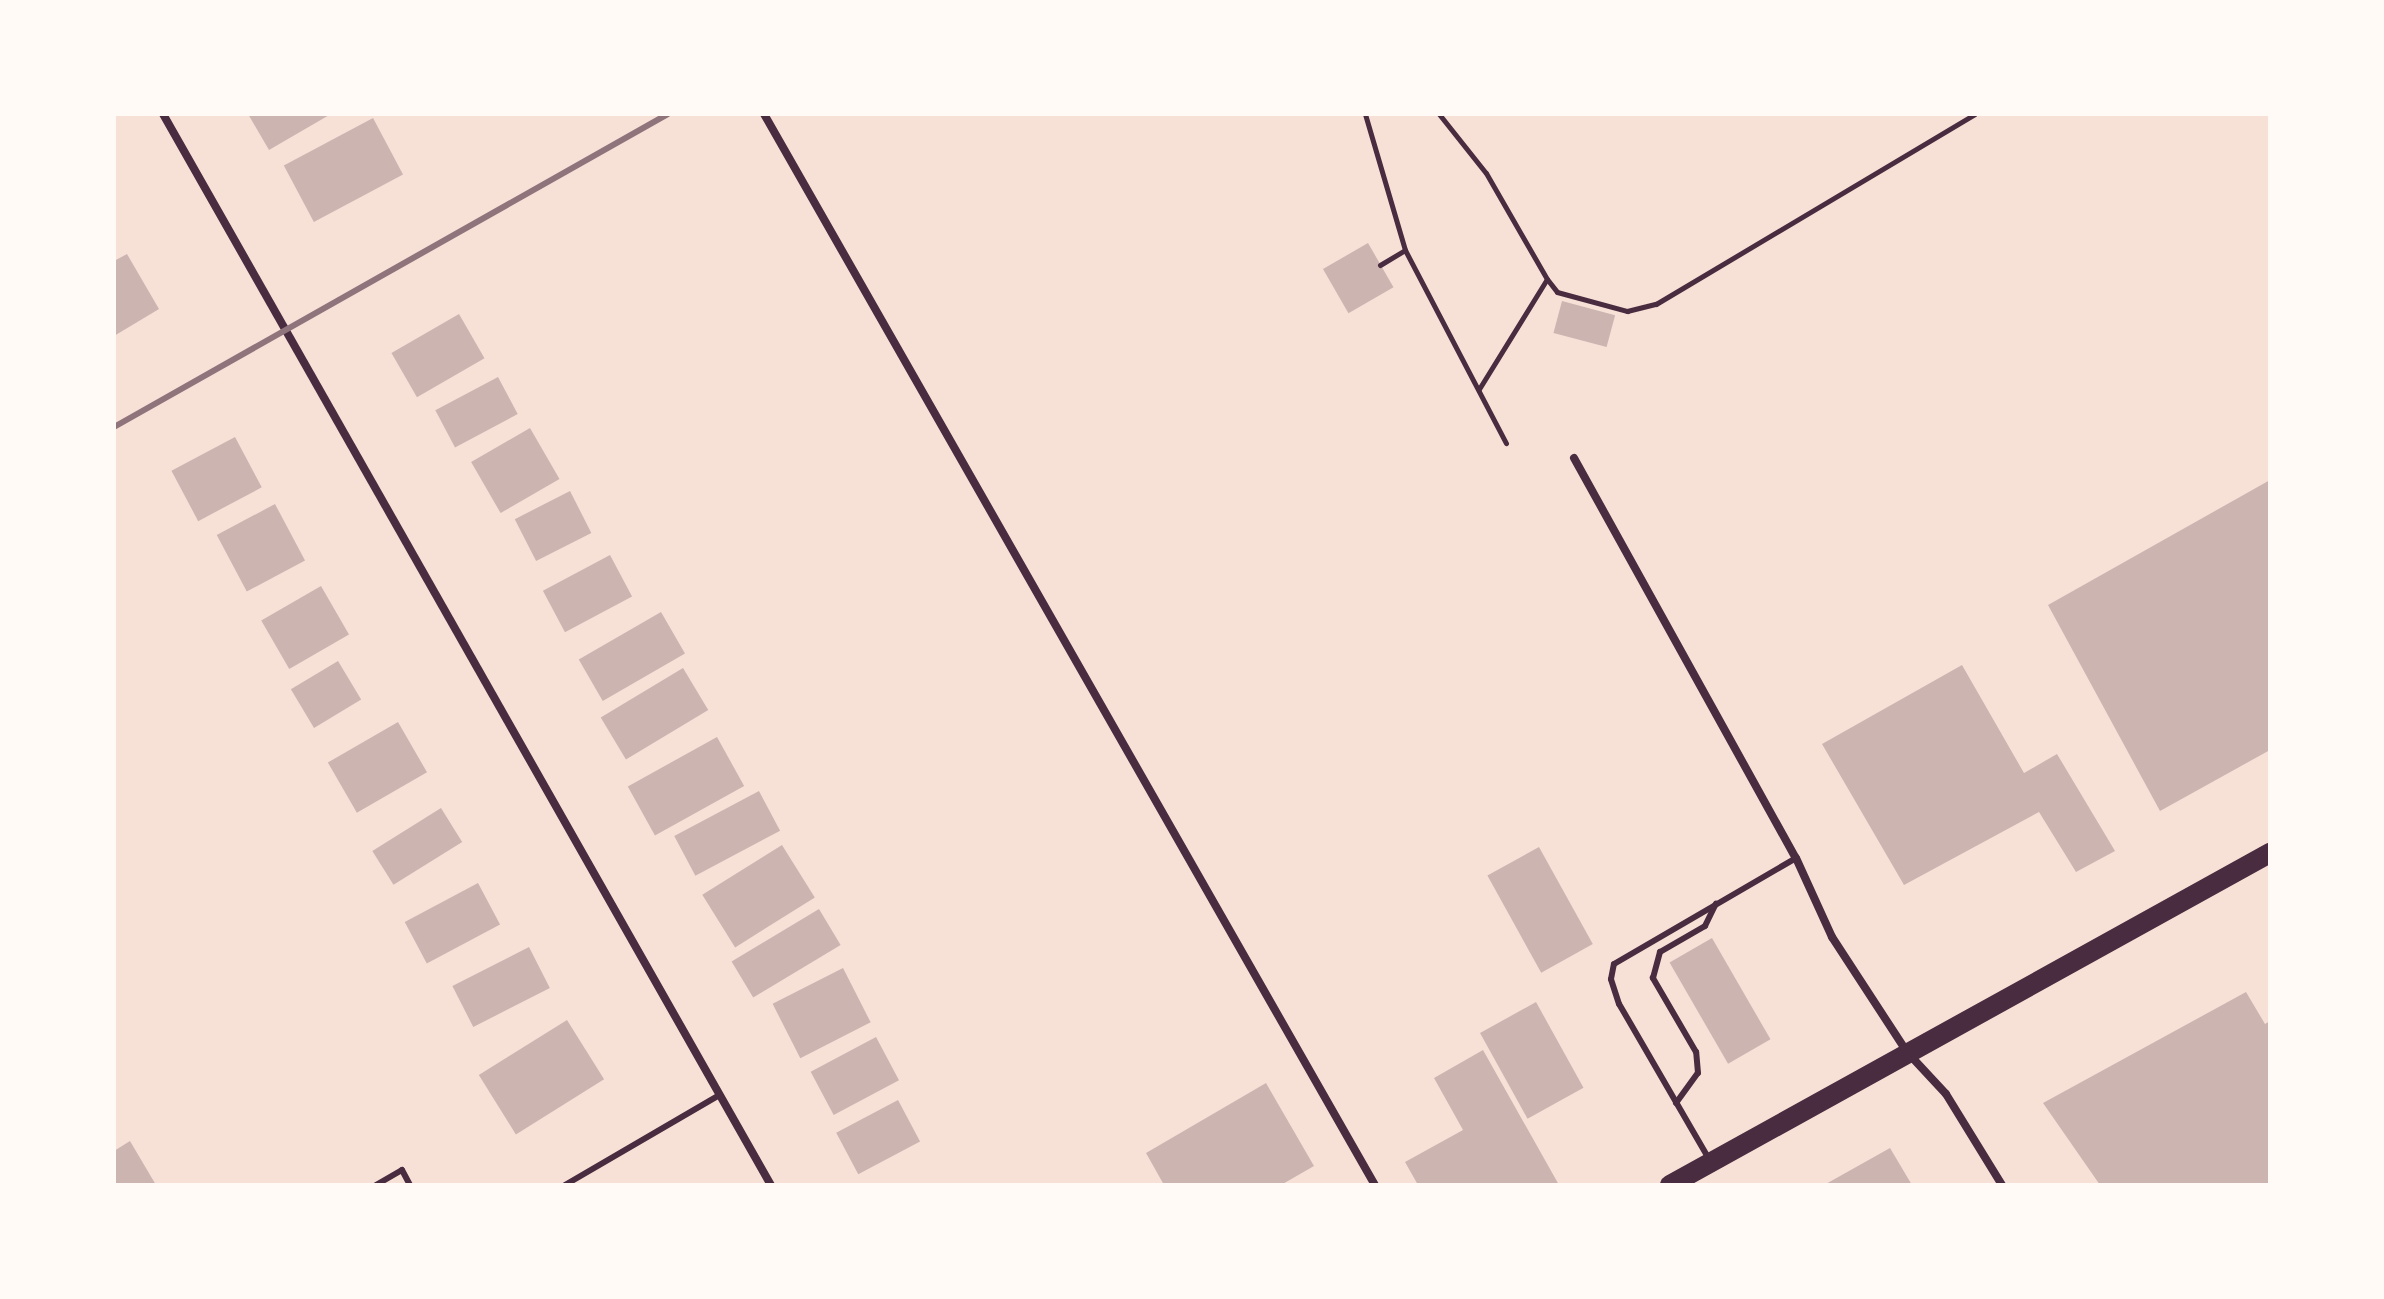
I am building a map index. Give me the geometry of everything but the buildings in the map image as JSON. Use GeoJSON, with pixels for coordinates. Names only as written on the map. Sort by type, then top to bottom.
{"type":"FeatureCollection","features":[{"type":"Feature","properties":{"kind":"main road"},"geometry":{"type":"LineString","coordinates":[[1670,1185],[2270,853]]}},
{"type":"Feature","properties":{"kind":"street"},"geometry":{"type":"LineString","coordinates":[[163,114],[771,1185]]}},
{"type":"Feature","properties":{"kind":"street"},"geometry":{"type":"LineString","coordinates":[[764,114],[1375,1185]]}},
{"type":"Feature","properties":{"kind":"street"},"geometry":{"type":"LineString","coordinates":[[1574,458],[1796,858],[1832,937],[1907,1052],[1946,1094],[2002,1185]]}},
{"type":"Feature","properties":{"kind":"lane"},"geometry":{"type":"LineString","coordinates":[[1710,1162],[1611,979],[1630,951],[1796,858]]}},
{"type":"Feature","properties":{"kind":"lane"},"geometry":{"type":"LineString","coordinates":[[1676,1103],[1698,1073],[1696,1052],[1653,978],[1660,952],[1705,926],[1716,903]]}},
{"type":"Feature","properties":{"kind":"lane"},"geometry":{"type":"LineString","coordinates":[[565,1185],[718,1096]]}},
{"type":"Feature","properties":{"kind":"lane"},"geometry":{"type":"LineString","coordinates":[[376,1185],[402,1170],[410,1185]]}},
{"type":"Feature","properties":{"kind":"path"},"geometry":{"type":"LineString","coordinates":[[1365,114],[1405,250],[1506,443]]}},
{"type":"Feature","properties":{"kind":"path"},"geometry":{"type":"LineString","coordinates":[[1439,114],[1486,173],[1557,292],[1627,311],[1656,304],[1975,114]]}},
{"type":"Feature","properties":{"kind":"path"},"geometry":{"type":"LineString","coordinates":[[1380,265],[1405,250]]}},
{"type":"Feature","properties":{"kind":"path"},"geometry":{"type":"LineString","coordinates":[[1479,389],[1547,279]]}},
{"type":"Feature","properties":{"kind":"railway"},"geometry":{"type":"LineString","coordinates":[[114,427],[668,114]]}}]}
